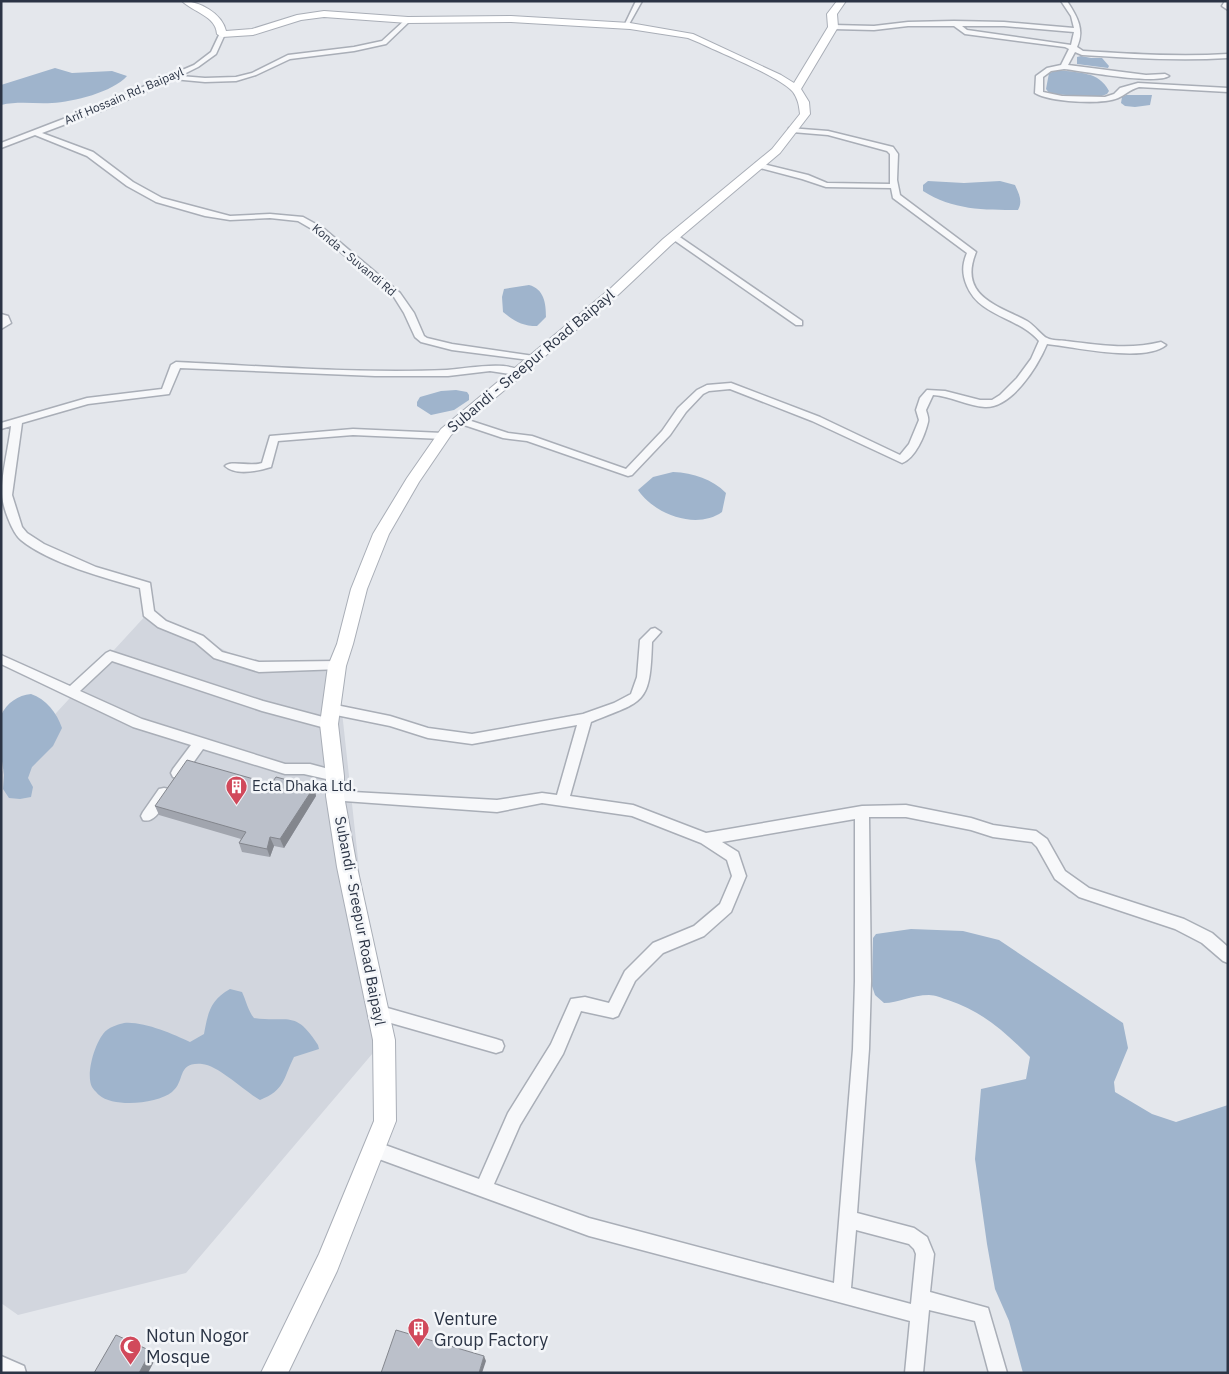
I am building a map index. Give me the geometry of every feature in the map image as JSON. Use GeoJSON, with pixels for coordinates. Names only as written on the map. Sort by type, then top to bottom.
{"type":"FeatureCollection","features":[{"type":"Feature","properties":{"kind":"street"},"geometry":{"type":"LineString","coordinates":[[186,1],[221,28],[253,32],[300,17],[324,14],[408,20],[511,18],[626,25],[674,33],[703,41],[778,77],[796,89],[833,27],[832,14],[842,1]]}},
{"type":"Feature","properties":{"kind":"street"},"geometry":{"type":"LineString","coordinates":[[626,25],[639,1]]}},
{"type":"Feature","properties":{"kind":"street"},"geometry":{"type":"LineString","coordinates":[[1064,1],[1074,16],[1078,30],[1076,42],[1064,67]]}},
{"type":"Feature","properties":{"kind":"street"},"geometry":{"type":"LineString","coordinates":[[1228,1],[1225,6],[1228,8]]}},
{"type":"Feature","properties":{"kind":"street"},"geometry":{"type":"LineString","coordinates":[[170,76],[205,80],[236,80],[254,74],[288,57],[354,49],[384,43],[408,20]]}},
{"type":"Feature","properties":{"kind":"street"},"geometry":{"type":"LineString","coordinates":[[833,27],[874,28],[908,24],[954,23],[1011,24],[1078,30]]}},
{"type":"Feature","properties":{"kind":"street"},"geometry":{"type":"LineString","coordinates":[[954,23],[965,32],[1067,45],[1082,52],[1148,58],[1228,56]]}},
{"type":"Feature","properties":{"kind":"street","name":"Arif Hossain Rd, Baipayl"},"geometry":{"type":"LineString","coordinates":[[1,146],[114,103],[170,76],[196,66],[214,53],[221,28]]}},
{"type":"Feature","properties":{"kind":"street"},"geometry":{"type":"LineString","coordinates":[[1164,76],[1146,77],[1064,67],[1044,71],[1040,76],[1038,88],[1039,93],[1062,98],[1105,100],[1117,96],[1123,90],[1138,85],[1228,90]]}},
{"type":"Feature","properties":{"kind":"street","name":"Subandi - Sreepur Road Baipayl"},"geometry":{"type":"LineString","coordinates":[[274,1373],[328,1262],[384,1122],[384,1040],[346,867],[335,796],[335,776],[329,724],[337,666],[345,644],[358,589],[380,534],[412,481],[443,436],[459,420],[615,291],[674,236],[776,151],[804,114],[804,102],[796,89]]}},
{"type":"Feature","properties":{"kind":"street"},"geometry":{"type":"LineString","coordinates":[[792,130],[828,134],[890,149],[894,154],[894,186],[896,196],[972,252],[966,267],[968,278],[976,297],[1039,333],[1044,341]]}},
{"type":"Feature","properties":{"kind":"street","name":"Konda - Suvandi Rd"},"geometry":{"type":"LineString","coordinates":[[36,132],[90,154],[130,184],[159,200],[208,214],[230,218],[287,218],[308,223],[320,230],[397,295],[409,312],[420,336],[424,340],[452,347],[534,359]]}},
{"type":"Feature","properties":{"kind":"street"},"geometry":{"type":"LineString","coordinates":[[759,165],[805,177],[826,185],[894,186]]}},
{"type":"Feature","properties":{"kind":"street"},"geometry":{"type":"LineString","coordinates":[[674,236],[799,322]]}},
{"type":"Feature","properties":{"kind":"street"},"geometry":{"type":"LineString","coordinates":[[1,317],[5,318],[6,322],[1,326]]}},
{"type":"Feature","properties":{"kind":"street"},"geometry":{"type":"LineString","coordinates":[[1044,341],[1070,342],[1110,349],[1150,349],[1162,345]]}},
{"type":"Feature","properties":{"kind":"street"},"geometry":{"type":"LineString","coordinates":[[459,420],[507,436],[528,438],[628,473],[666,433],[682,410],[700,392],[707,388],[731,386],[816,419],[902,460],[914,445],[924,420],[921,410],[925,398],[930,392],[940,392],[970,402],[988,404],[997,402],[1010,391],[1040,353],[1044,341]]}},
{"type":"Feature","properties":{"kind":"street"},"geometry":{"type":"LineString","coordinates":[[1,426],[88,401],[166,392],[176,365],[375,373],[448,373],[490,368],[517,372]]}},
{"type":"Feature","properties":{"kind":"street"},"geometry":{"type":"LineString","coordinates":[[17,421],[6,479],[7,495],[17,527],[23,536],[40,547],[92,570],[146,586],[148,613],[162,624],[199,639],[218,655],[259,667],[337,666]]}},
{"type":"Feature","properties":{"kind":"street"},"geometry":{"type":"LineString","coordinates":[[230,466],[254,469],[267,465],[274,438],[353,432],[443,436]]}},
{"type":"Feature","properties":{"kind":"street"},"geometry":{"type":"LineString","coordinates":[[331,709],[390,721],[428,733],[472,739],[584,718],[619,706],[635,698],[645,673],[646,640],[655,632]]}},
{"type":"Feature","properties":{"kind":"street"},"geometry":{"type":"LineString","coordinates":[[71,692],[110,656],[262,706],[329,724]]}},
{"type":"Feature","properties":{"kind":"street"},"geometry":{"type":"LineString","coordinates":[[1,659],[138,723],[285,769],[293,767],[335,776]]}},
{"type":"Feature","properties":{"kind":"street"},"geometry":{"type":"LineString","coordinates":[[562,801],[584,718]]}},
{"type":"Feature","properties":{"kind":"street"},"geometry":{"type":"LineString","coordinates":[[148,816],[200,742]]}},
{"type":"Feature","properties":{"kind":"street"},"geometry":{"type":"LineString","coordinates":[[335,796],[497,806],[542,798],[634,811],[706,839],[733,856],[739,876],[726,908],[699,930],[658,948],[630,976],[613,1011],[586,1004],[576,1004],[557,1049],[514,1118],[484,1188]]}},
{"type":"Feature","properties":{"kind":"street"},"geometry":{"type":"LineString","coordinates":[[706,839],[862,812],[906,811],[952,820],[993,831],[1036,837],[1042,843],[1060,874],[1084,893],[1179,924],[1207,938],[1228,956]]}},
{"type":"Feature","properties":{"kind":"street"},"geometry":{"type":"LineString","coordinates":[[842,1294],[860,1049],[863,981],[862,812]]}},
{"type":"Feature","properties":{"kind":"street"},"geometry":{"type":"LineString","coordinates":[[377,1012],[496,1046]]}},
{"type":"Feature","properties":{"kind":"street"},"geometry":{"type":"LineString","coordinates":[[374,1149],[589,1226],[842,1294],[921,1307],[982,1314],[994,1350],[998,1373]]}},
{"type":"Feature","properties":{"kind":"street"},"geometry":{"type":"LineString","coordinates":[[848,1219],[914,1237],[921,1243],[925,1254],[914,1373]]}},
{"type":"Feature","properties":{"kind":"street"},"geometry":{"type":"LineString","coordinates":[[1,1366],[16,1373]]}},
{"type":"Feature","properties":{"kind":"shaded area"},"geometry":{"type":"Polygon","coordinates":[[[148,613],[259,667],[337,666],[371,978],[384,1040],[186,1273],[18,1315],[1,1303],[1,773],[148,613]]]}},
{"type":"Feature","properties":{"kind":"water"},"geometry":{"type":"Polygon","coordinates":[[[1077,57],[1102,58],[1109,66],[1108,68],[1077,64],[1077,57]]]}},
{"type":"Feature","properties":{"kind":"water"},"geometry":{"type":"Polygon","coordinates":[[[55,68],[72,73],[112,71],[127,76],[112,87],[71,101],[1,105],[1,85],[55,68]]]}},
{"type":"Feature","properties":{"kind":"water"},"geometry":{"type":"Polygon","coordinates":[[[1059,70],[1094,76],[1105,84],[1109,91],[1107,94],[1099,97],[1050,94],[1046,89],[1049,73],[1059,70]]]}},
{"type":"Feature","properties":{"kind":"water"},"geometry":{"type":"Polygon","coordinates":[[[1126,95],[1152,95],[1150,105],[1125,106],[1121,103],[1122,97],[1126,95]]]}},
{"type":"Feature","properties":{"kind":"water"},"geometry":{"type":"Polygon","coordinates":[[[928,181],[964,183],[1000,181],[1015,185],[1020,198],[1020,204],[1018,210],[993,210],[969,208],[945,202],[923,191],[923,185],[928,181]]]}},
{"type":"Feature","properties":{"kind":"water"},"geometry":{"type":"Polygon","coordinates":[[[529,285],[541,293],[545,302],[546,317],[537,326],[518,322],[503,312],[502,297],[504,289],[529,285]]]}},
{"type":"Feature","properties":{"kind":"water"},"geometry":{"type":"Polygon","coordinates":[[[456,390],[467,392],[469,400],[454,410],[431,415],[417,406],[420,397],[441,391],[456,390]]]}},
{"type":"Feature","properties":{"kind":"water"},"geometry":{"type":"Polygon","coordinates":[[[673,472],[702,478],[721,488],[726,493],[722,512],[701,520],[677,517],[655,507],[638,490],[653,477],[673,472]]]}},
{"type":"Feature","properties":{"kind":"water"},"geometry":{"type":"Polygon","coordinates":[[[31,694],[41,699],[50,707],[62,728],[53,746],[32,767],[28,778],[33,787],[31,797],[9,798],[3,789],[1,715],[13,700],[31,694]]]}},
{"type":"Feature","properties":{"kind":"water"},"geometry":{"type":"Polygon","coordinates":[[[911,929],[963,931],[999,940],[1123,1023],[1128,1048],[1114,1082],[1115,1092],[1152,1114],[1176,1122],[1228,1105],[1228,1373],[1023,1373],[1009,1321],[995,1289],[975,1159],[981,1089],[1026,1079],[1030,1057],[992,1023],[972,1010],[960,1005],[929,995],[884,1003],[875,995],[872,986],[873,938],[876,934],[911,929]]]}},
{"type":"Feature","properties":{"kind":"water"},"geometry":{"type":"Polygon","coordinates":[[[230,989],[242,992],[254,1018],[284,1019],[297,1022],[303,1026],[318,1045],[319,1049],[294,1057],[282,1083],[274,1092],[260,1100],[223,1073],[202,1064],[188,1066],[172,1092],[146,1102],[115,1102],[99,1095],[93,1088],[90,1074],[93,1057],[99,1040],[108,1029],[124,1023],[140,1024],[167,1032],[190,1042],[204,1034],[211,1008],[223,993],[230,989]]]}},
{"type":"Feature","properties":{"kind":"building","name":"Ecta Dhaka Ltd."},"geometry":{"type":"Polygon","coordinates":[[[187,760],[271,784],[276,777],[314,787],[280,839],[270,837],[267,849],[239,843],[246,832],[155,806],[187,760]]]}},
{"type":"Feature","properties":{"kind":"building","name":"Venture Group Factory"},"geometry":{"type":"Polygon","coordinates":[[[396,1330],[484,1356],[479,1373],[381,1373],[396,1330]]]}},
{"type":"Feature","properties":{"kind":"building","name":"Notun Nogor Mosque"},"geometry":{"type":"Polygon","coordinates":[[[116,1335],[151,1351],[139,1373],[94,1373],[116,1335]]]}},
{"type":"Feature","properties":{"kind":"place","name":"Ecta Dhaka Ltd."},"geometry":{"type":"Point","coordinates":[236,805]}},
{"type":"Feature","properties":{"kind":"place","name":"Venture Group Factory"},"geometry":{"type":"Point","coordinates":[418,1348]}},
{"type":"Feature","properties":{"kind":"place","name":"Notun Nogor Mosque"},"geometry":{"type":"Point","coordinates":[130,1365]}}]}
